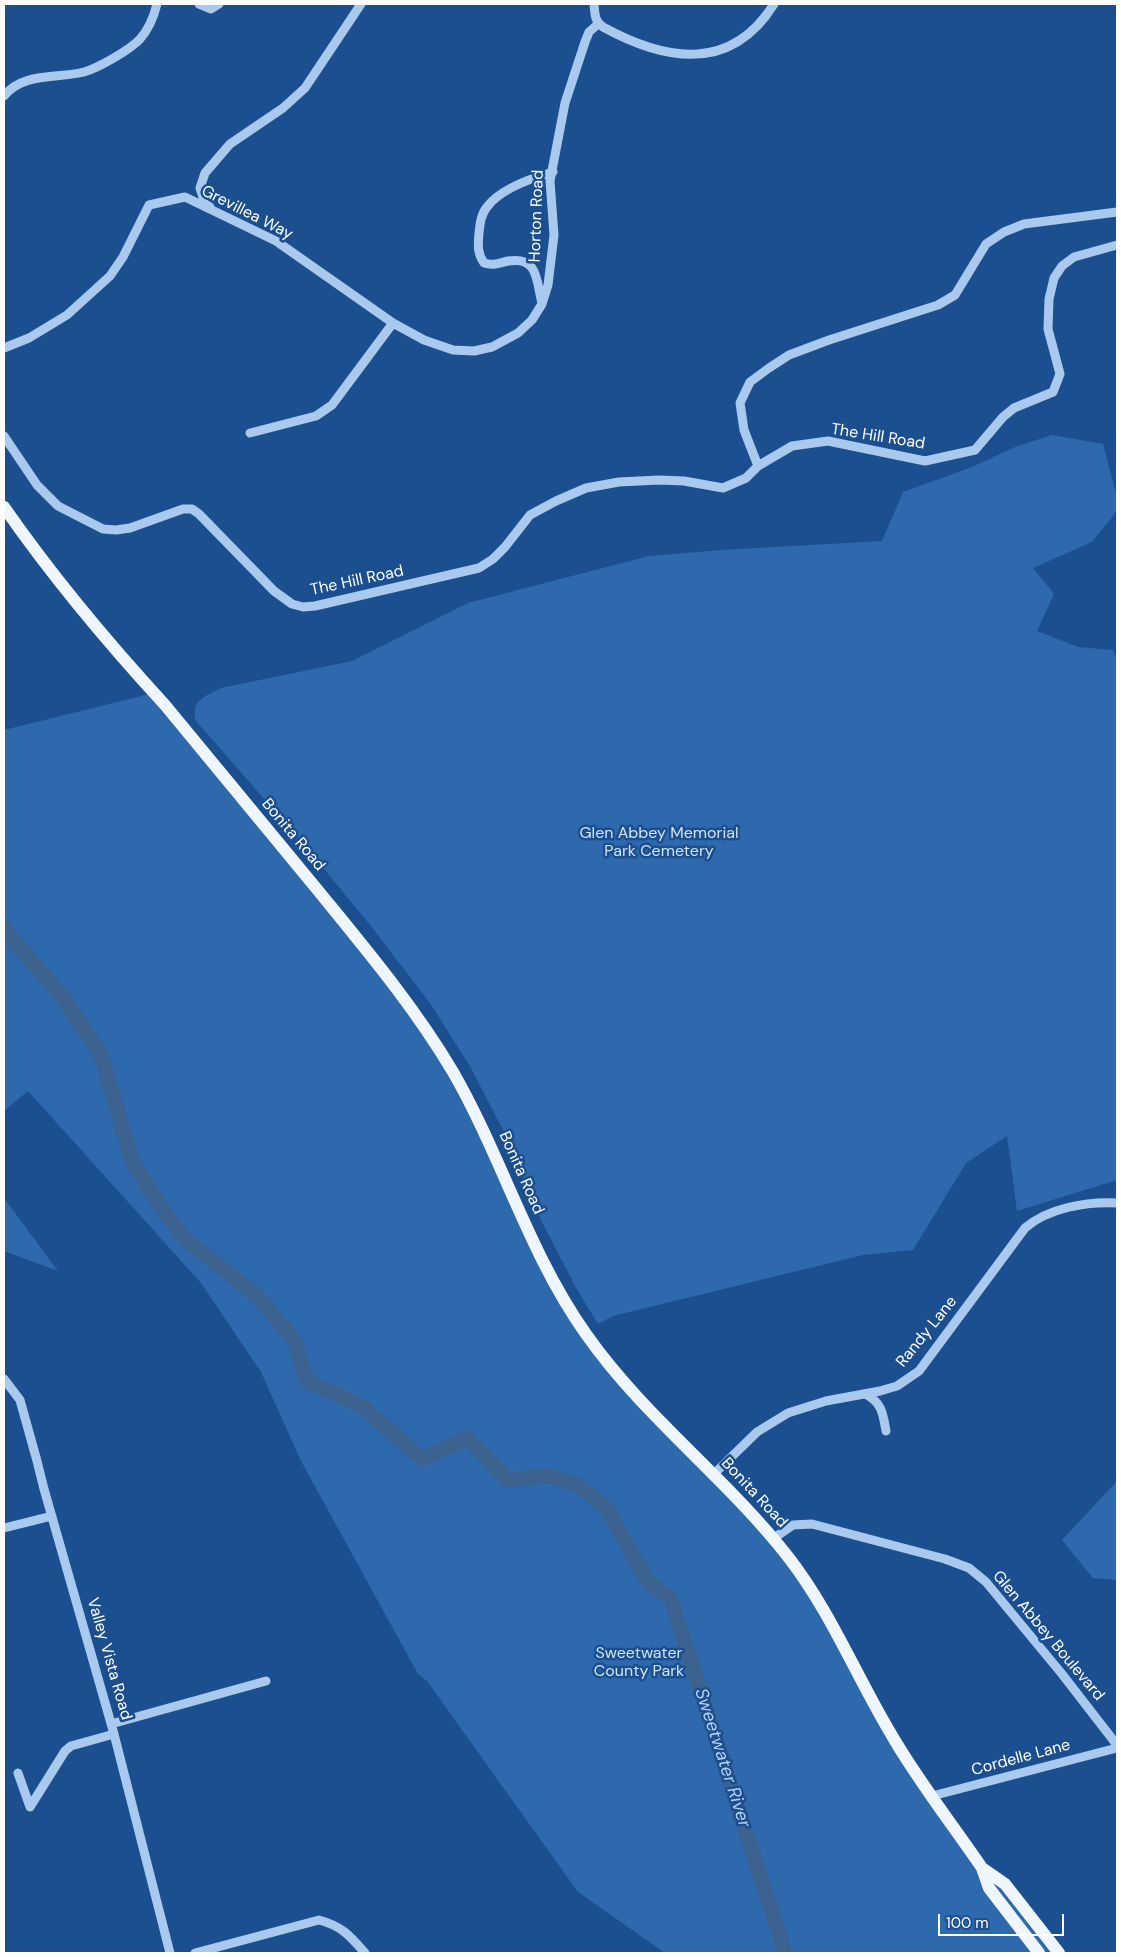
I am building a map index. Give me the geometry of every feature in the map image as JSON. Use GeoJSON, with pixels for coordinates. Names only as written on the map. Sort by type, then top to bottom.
{"type":"FeatureCollection","features":[{"type":"Feature","properties":{"kind":"main road","name":"Bonita Road"},"geometry":{"type":"LineString","coordinates":[[4,507],[21,532],[68,591],[334,910],[409,1006],[457,1080],[488,1139],[546,1268],[585,1333],[620,1378],[774,1538],[792,1562],[816,1598],[897,1745],[982,1868],[989,1888],[1039,1953]]}},
{"type":"Feature","properties":{"kind":"main road","name":"Bonita Road"},"geometry":{"type":"LineString","coordinates":[[982,1868],[1005,1884],[1059,1953]]}},
{"type":"Feature","properties":{"kind":"street"},"geometry":{"type":"LineString","coordinates":[[4,96],[9,89],[30,79],[82,72],[100,67],[139,40],[148,26],[157,4]]}},
{"type":"Feature","properties":{"kind":"street"},"geometry":{"type":"LineString","coordinates":[[199,4],[211,9],[219,4]]}},
{"type":"Feature","properties":{"kind":"street"},"geometry":{"type":"LineString","coordinates":[[214,211],[205,203],[200,188],[205,172],[230,144],[283,108],[304,88],[361,4]]}},
{"type":"Feature","properties":{"kind":"street"},"geometry":{"type":"LineString","coordinates":[[594,4],[595,17],[598,24],[615,33],[664,52],[695,55],[716,51],[744,37],[760,23],[774,4]]}},
{"type":"Feature","properties":{"kind":"street","name":"Horton Road"},"geometry":{"type":"LineString","coordinates":[[393,323],[443,348],[474,351],[492,347],[510,339],[525,327],[542,304],[548,285],[553,252],[550,191],[552,172],[568,90],[584,42],[589,32],[598,24]]}},
{"type":"Feature","properties":{"kind":"street"},"geometry":{"type":"LineString","coordinates":[[542,304],[534,269],[527,263],[519,260],[497,264],[484,263],[478,253],[479,235],[481,218],[493,200],[518,185],[552,172]]}},
{"type":"Feature","properties":{"kind":"street","name":"Grevillea Way"},"geometry":{"type":"LineString","coordinates":[[4,348],[29,338],[67,315],[110,276],[123,257],[149,205],[185,198],[276,241],[393,323]]}},
{"type":"Feature","properties":{"kind":"street"},"geometry":{"type":"LineString","coordinates":[[758,466],[744,430],[740,403],[750,382],[769,368],[789,356],[829,340],[938,305],[954,294],[986,244],[1004,232],[1024,224],[1117,212]]}},
{"type":"Feature","properties":{"kind":"street","name":"The Hill Road"},"geometry":{"type":"LineString","coordinates":[[4,436],[37,485],[58,506],[103,529],[116,530],[130,528],[183,509],[192,509],[274,591],[292,604],[303,607],[315,606],[479,568],[493,559],[505,547],[530,515],[586,488],[619,482],[659,480],[684,481],[722,488],[746,478],[758,466],[792,446],[828,441],[925,461],[976,450],[1003,417],[1014,408],[1053,392],[1060,374],[1048,329],[1049,299],[1051,285],[1058,272],[1068,261],[1081,254],[1117,245]]}},
{"type":"Feature","properties":{"kind":"street"},"geometry":{"type":"LineString","coordinates":[[250,433],[316,416],[332,404],[393,323]]}},
{"type":"Feature","properties":{"kind":"street","name":"Randy Lane"},"geometry":{"type":"LineString","coordinates":[[714,1474],[757,1432],[788,1413],[826,1401],[897,1386],[918,1371],[1032,1221],[1046,1214],[1068,1208],[1103,1202],[1117,1204]]}},
{"type":"Feature","properties":{"kind":"street","name":"Valley Vista Road"},"geometry":{"type":"LineString","coordinates":[[4,1379],[20,1400],[114,1734],[170,1953]]}},
{"type":"Feature","properties":{"kind":"street"},"geometry":{"type":"LineString","coordinates":[[865,1394],[875,1398],[883,1411],[886,1431]]}},
{"type":"Feature","properties":{"kind":"street"},"geometry":{"type":"LineString","coordinates":[[4,1528],[52,1516]]}},
{"type":"Feature","properties":{"kind":"street","name":"Glen Abbey Boulevard"},"geometry":{"type":"LineString","coordinates":[[774,1538],[793,1525],[812,1524],[945,1559],[969,1568],[986,1582],[1064,1676],[1117,1747]]}},
{"type":"Feature","properties":{"kind":"street"},"geometry":{"type":"LineString","coordinates":[[111,1724],[266,1682]]}},
{"type":"Feature","properties":{"kind":"street"},"geometry":{"type":"LineString","coordinates":[[18,1773],[30,1807],[65,1751],[71,1746],[114,1734]]}},
{"type":"Feature","properties":{"kind":"street","name":"Cordelle Lane"},"geometry":{"type":"LineString","coordinates":[[932,1796],[1117,1747]]}},
{"type":"Feature","properties":{"kind":"street"},"geometry":{"type":"LineString","coordinates":[[195,1953],[319,1920],[345,1931],[365,1953]]}},
{"type":"Feature","properties":{"kind":"green space","name":"Glen Abbey Memorial Park Cemetery"},"geometry":{"type":"Polygon","coordinates":[[[1052,435],[1103,444],[1117,497],[1117,511],[1092,542],[1033,568],[1054,594],[1037,631],[1078,647],[1113,650],[1117,660],[1117,1180],[1017,1211],[1007,1136],[966,1163],[913,1250],[863,1255],[613,1316],[598,1324],[575,1286],[541,1220],[505,1134],[471,1068],[430,1003],[367,921],[295,834],[196,721],[195,709],[197,704],[204,697],[221,688],[352,661],[468,603],[649,556],[882,541],[903,492],[972,467],[1015,447],[1052,435]]]}},
{"type":"Feature","properties":{"kind":"green space","name":"Sweetwater County Park"},"geometry":{"type":"Polygon","coordinates":[[[154,693],[420,1022],[531,1233],[591,1340],[774,1538],[897,1744],[1052,1953],[665,1953],[578,1892],[427,1681],[418,1674],[301,1461],[261,1372],[201,1283],[28,1091],[4,1111],[4,730],[154,693]]]}},
{"type":"Feature","properties":{"kind":"green space"},"geometry":{"type":"Polygon","coordinates":[[[4,1198],[58,1271],[4,1251],[4,1198]]]}},
{"type":"Feature","properties":{"kind":"green space"},"geometry":{"type":"Polygon","coordinates":[[[1117,1481],[1117,1580],[1093,1578],[1062,1540],[1117,1481]]]}},
{"type":"Feature","properties":{"kind":"waterway","name":"Sweetwater River"},"geometry":{"type":"LineString","coordinates":[[4,927],[62,996],[101,1055],[132,1161],[164,1212],[185,1239],[259,1298],[292,1337],[298,1348],[298,1354],[307,1381],[363,1407],[422,1459],[467,1438],[508,1480],[548,1476],[578,1485],[607,1509],[648,1582],[671,1599],[785,1953]]}}]}
